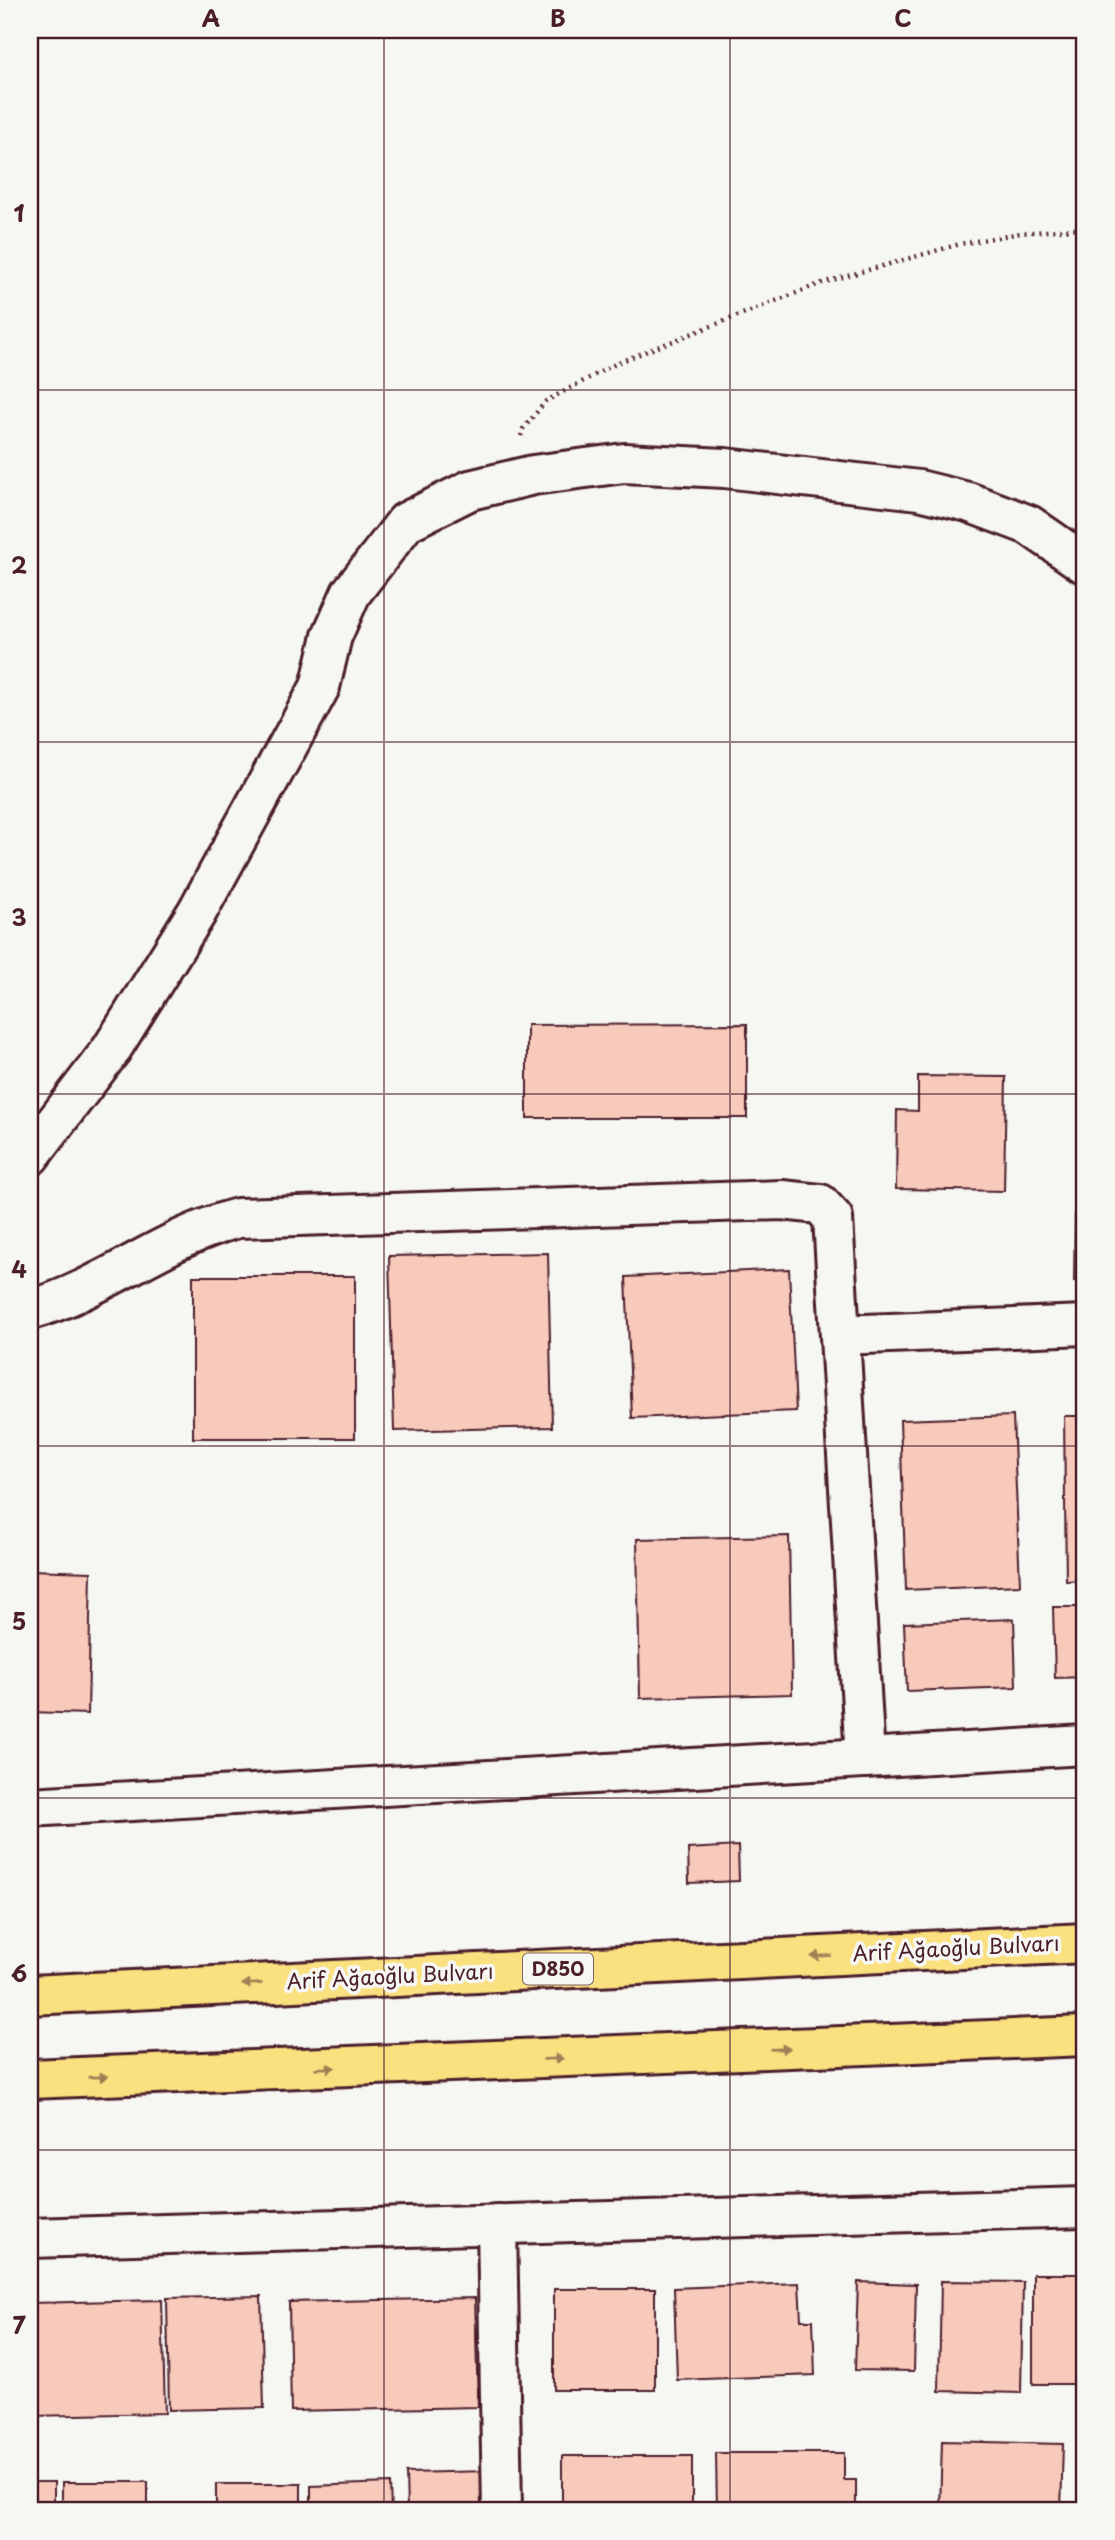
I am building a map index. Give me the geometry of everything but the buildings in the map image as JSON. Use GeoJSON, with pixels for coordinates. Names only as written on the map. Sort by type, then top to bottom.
{"type":"FeatureCollection","features":[{"type":"Feature","properties":{"kind":"highway","name":"Arif Ağaoğlu Bulvarı"},"geometry":{"type":"LineString","coordinates":[[30,1995],[1085,1943]]}},
{"type":"Feature","properties":{"kind":"highway"},"geometry":{"type":"LineString","coordinates":[[30,2079],[1085,2036]]}},
{"type":"Feature","properties":{"kind":"street"},"geometry":{"type":"LineString","coordinates":[[30,1156],[111,1050],[197,912],[320,687],[332,636],[351,593],[406,522],[470,490],[510,481],[624,463],[725,468],[919,490],[968,502],[1029,525],[1085,564]]}},
{"type":"Feature","properties":{"kind":"street"},"geometry":{"type":"LineString","coordinates":[[30,1310],[110,1278],[205,1226],[238,1218],[782,1200],[820,1204],[833,1218],[865,1758]]}},
{"type":"Feature","properties":{"kind":"street"},"geometry":{"type":"LineString","coordinates":[[840,1335],[1085,1325]]}},
{"type":"Feature","properties":{"kind":"street"},"geometry":{"type":"LineString","coordinates":[[30,1807],[1085,1745]]}},
{"type":"Feature","properties":{"kind":"street"},"geometry":{"type":"LineString","coordinates":[[30,2238],[1085,2207]]}},
{"type":"Feature","properties":{"kind":"street"},"geometry":{"type":"LineString","coordinates":[[497,2224],[502,2510]]}},
{"type":"Feature","properties":{"kind":"path"},"geometry":{"type":"LineString","coordinates":[[510,481],[523,429],[547,401],[619,362],[822,283],[960,244],[1020,233],[1085,228]]}}]}
